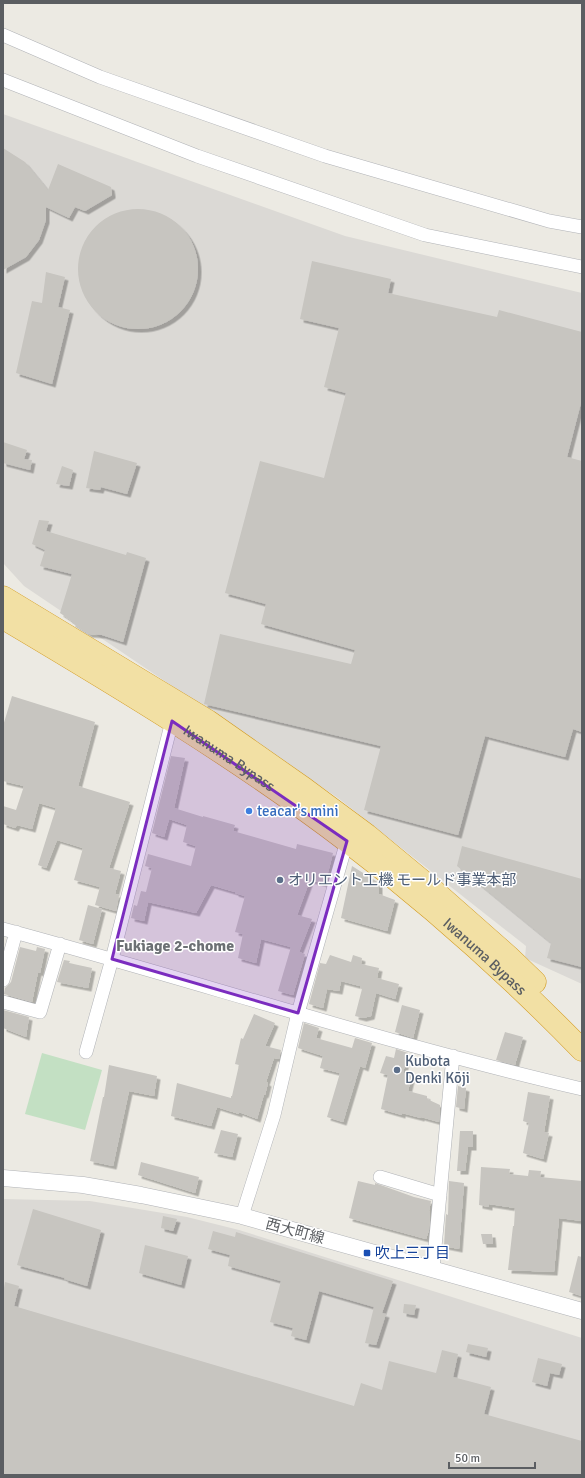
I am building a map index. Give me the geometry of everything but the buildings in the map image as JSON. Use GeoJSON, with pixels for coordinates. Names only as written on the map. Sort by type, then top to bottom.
{"type":"FeatureCollection","features":[{"type":"Feature","properties":{"kind":"highway","name":"Iwanuma Bypass"},"geometry":{"type":"LineString","coordinates":[[3,597],[208,721],[367,835],[431,888],[508,956],[582,1028]]}},
{"type":"Feature","properties":{"kind":"highway","name":"Iwanuma Bypass"},"geometry":{"type":"LineString","coordinates":[[4,621],[64,654],[172,721],[256,776],[347,841],[385,870],[450,925],[525,992],[582,1050]]}},
{"type":"Feature","properties":{"kind":"street"},"geometry":{"type":"LineString","coordinates":[[3,35],[100,77],[325,156],[550,221],[582,227]]}},
{"type":"Feature","properties":{"kind":"street"},"geometry":{"type":"LineString","coordinates":[[3,80],[197,156],[425,235],[582,267]]}},
{"type":"Feature","properties":{"kind":"street"},"geometry":{"type":"LineString","coordinates":[[86,1052],[112,959],[172,721]]}},
{"type":"Feature","properties":{"kind":"street"},"geometry":{"type":"LineString","coordinates":[[242,1216],[274,1115],[298,1013],[347,841]]}},
{"type":"Feature","properties":{"kind":"street"},"geometry":{"type":"LineString","coordinates":[[3,929],[60,944],[364,1032],[521,1075],[582,1089]]}},
{"type":"Feature","properties":{"kind":"street"},"geometry":{"type":"LineString","coordinates":[[3,980],[16,932]]}},
{"type":"Feature","properties":{"kind":"street"},"geometry":{"type":"LineString","coordinates":[[3,1002],[40,1012],[60,944]]}},
{"type":"Feature","properties":{"kind":"street"},"geometry":{"type":"LineString","coordinates":[[433,1268],[453,1056]]}},
{"type":"Feature","properties":{"kind":"street"},"geometry":{"type":"LineString","coordinates":[[380,1177],[440,1195]]}},
{"type":"Feature","properties":{"kind":"street","name":"西大町線"},"geometry":{"type":"LineString","coordinates":[[3,1178],[83,1186],[141,1195],[242,1216],[582,1310]]}},
{"type":"Feature","properties":{"kind":"highlighted area"},"geometry":{"type":"Polygon","coordinates":[[[172,721],[347,841],[298,1013],[112,959],[172,721]]]}},
{"type":"Feature","properties":{"kind":"shaded area"},"geometry":{"type":"Polygon","coordinates":[[[3,114],[345,236],[582,293],[582,984],[525,958],[526,946],[338,798],[24,586],[3,563],[3,114]]]}},
{"type":"Feature","properties":{"kind":"shaded area"},"geometry":{"type":"Polygon","coordinates":[[[3,1199],[90,1201],[187,1217],[239,1230],[582,1338],[582,1475],[3,1475],[3,1199]]]}},
{"type":"Feature","properties":{"kind":"green space"},"geometry":{"type":"Polygon","coordinates":[[[42,1053],[102,1070],[85,1130],[25,1114],[42,1053]]]}},
{"type":"Feature","properties":{"kind":"place","name":"teacar's mini"},"geometry":{"type":"Point","coordinates":[249,811]}},
{"type":"Feature","properties":{"kind":"place","name":"オリエント工機 モールド事業本部"},"geometry":{"type":"Point","coordinates":[280,880]}},
{"type":"Feature","properties":{"kind":"place","name":"Kubota Denki Kōji"},"geometry":{"type":"Point","coordinates":[397,1070]}},
{"type":"Feature","properties":{"kind":"place","name":"吹上三丁目"},"geometry":{"type":"Point","coordinates":[367,1253]}},
{"type":"Feature","properties":{"kind":"district","name":"Fukiage 2-chome"},"geometry":{"type":"Point","coordinates":[175,945]}}]}
